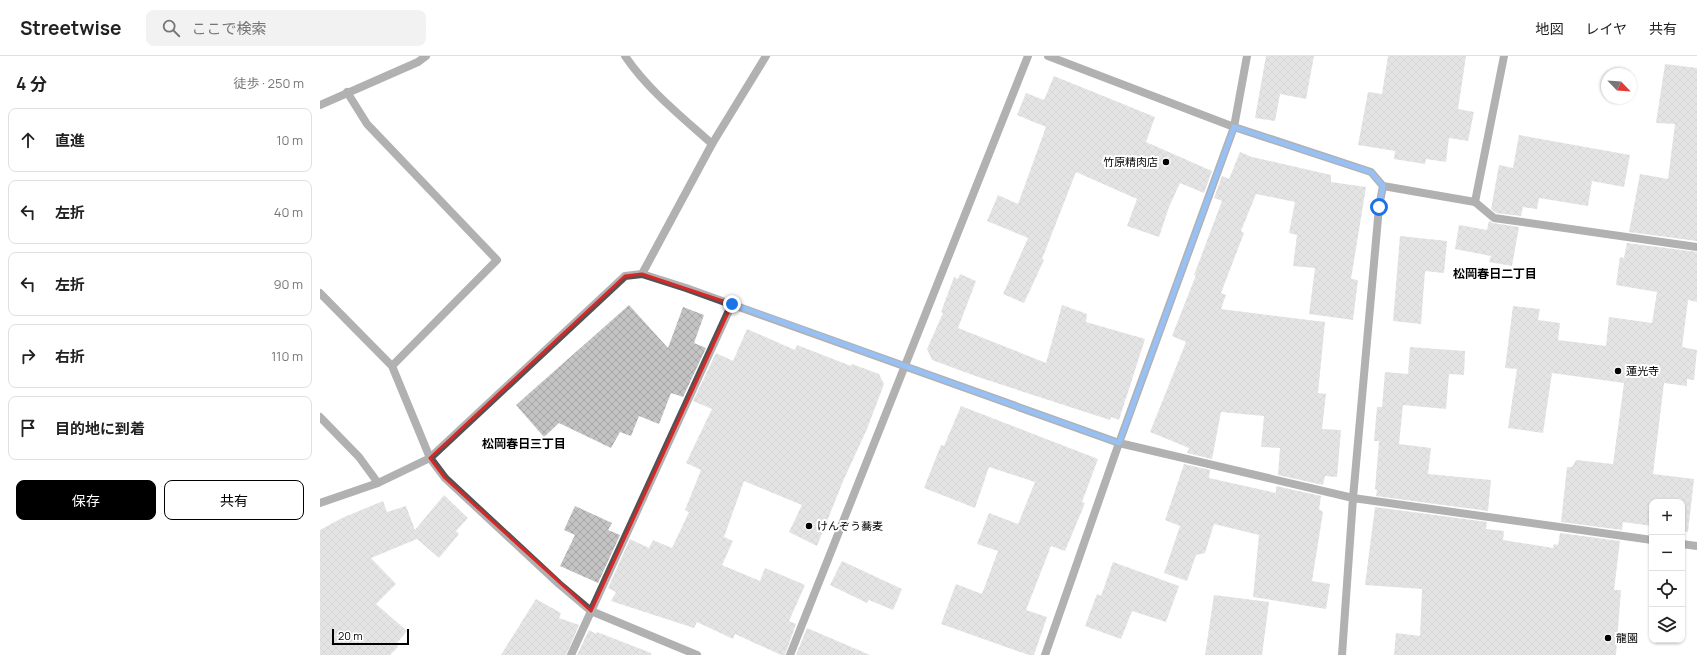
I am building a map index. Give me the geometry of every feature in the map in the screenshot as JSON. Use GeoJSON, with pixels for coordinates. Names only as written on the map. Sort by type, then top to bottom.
{"type":"FeatureCollection","features":[{"type":"Feature","properties":{"kind":"street"},"geometry":{"type":"LineString","coordinates":[[320,105],[418,62],[426,56]]}},
{"type":"Feature","properties":{"kind":"street"},"geometry":{"type":"LineString","coordinates":[[625,56],[635,70],[672,108],[712,144]]}},
{"type":"Feature","properties":{"kind":"street"},"geometry":{"type":"LineString","coordinates":[[642,274],[712,144],[766,56]]}},
{"type":"Feature","properties":{"kind":"street"},"geometry":{"type":"LineString","coordinates":[[790,655],[1028,56]]}},
{"type":"Feature","properties":{"kind":"street"},"geometry":{"type":"LineString","coordinates":[[1048,56],[1234,127],[1371,172],[1383,186],[1475,202],[1494,218],[1697,247]]}},
{"type":"Feature","properties":{"kind":"street"},"geometry":{"type":"LineString","coordinates":[[1045,655],[1119,443],[1234,127],[1247,56]]}},
{"type":"Feature","properties":{"kind":"street"},"geometry":{"type":"LineString","coordinates":[[1475,202],[1504,56]]}},
{"type":"Feature","properties":{"kind":"street"},"geometry":{"type":"LineString","coordinates":[[347,92],[367,124],[497,260],[392,366]]}},
{"type":"Feature","properties":{"kind":"street"},"geometry":{"type":"LineString","coordinates":[[1342,655],[1353,498],[1379,207],[1383,186]]}},
{"type":"Feature","properties":{"kind":"street"},"geometry":{"type":"LineString","coordinates":[[320,503],[378,483],[430,458],[625,276],[642,274],[732,304],[1119,443],[1353,498],[1649,540]]}},
{"type":"Feature","properties":{"kind":"street"},"geometry":{"type":"LineString","coordinates":[[320,293],[392,366],[430,458],[445,478],[559,584],[591,611],[697,655]]}},
{"type":"Feature","properties":{"kind":"street"},"geometry":{"type":"LineString","coordinates":[[571,655],[732,304]]}},
{"type":"Feature","properties":{"kind":"street"},"geometry":{"type":"LineString","coordinates":[[320,417],[359,457],[378,483]]}},
{"type":"Feature","properties":{"kind":"street"},"geometry":{"type":"LineString","coordinates":[[1685,544],[1697,546]]}},
{"type":"Feature","properties":{"kind":"highlighted area"},"geometry":{"type":"Polygon","coordinates":[[[642,274],[732,304],[591,611],[445,478],[430,458],[625,276],[642,274]]]}},
{"type":"Feature","properties":{"kind":"building"},"geometry":{"type":"Polygon","coordinates":[[[1266,56],[1314,56],[1306,99],[1280,94],[1275,121],[1255,118],[1266,56]]]}},
{"type":"Feature","properties":{"kind":"building"},"geometry":{"type":"Polygon","coordinates":[[[1388,56],[1466,56],[1458,109],[1474,112],[1468,141],[1449,138],[1446,162],[1426,159],[1425,164],[1394,159],[1395,151],[1358,145],[1368,92],[1382,94],[1388,56]]]}},
{"type":"Feature","properties":{"kind":"building"},"geometry":{"type":"Polygon","coordinates":[[[1665,64],[1697,68],[1697,241],[1629,232],[1640,174],[1668,179],[1675,124],[1656,123],[1665,64]]]}},
{"type":"Feature","properties":{"kind":"building"},"geometry":{"type":"Polygon","coordinates":[[[1054,76],[1155,117],[1146,142],[1212,171],[1204,193],[1180,183],[1169,207],[1159,237],[1127,226],[1137,199],[1076,172],[1042,259],[1044,260],[1024,303],[1003,294],[1028,238],[987,221],[998,195],[1018,204],[1046,127],[1017,115],[1026,93],[1044,100],[1054,76]]]}},
{"type":"Feature","properties":{"kind":"building"},"geometry":{"type":"Polygon","coordinates":[[[1519,135],[1630,155],[1624,187],[1592,181],[1588,206],[1539,198],[1537,209],[1523,207],[1521,216],[1496,213],[1491,209],[1499,165],[1513,168],[1519,135]]]}},
{"type":"Feature","properties":{"kind":"building"},"geometry":{"type":"Polygon","coordinates":[[[1240,152],[1252,157],[1331,175],[1331,182],[1366,187],[1351,279],[1358,280],[1353,320],[1309,314],[1315,268],[1293,266],[1297,235],[1289,233],[1295,202],[1256,194],[1241,231],[1244,233],[1221,293],[1226,295],[1221,309],[1325,322],[1318,393],[1326,394],[1322,429],[1341,430],[1337,477],[1325,476],[1323,485],[1278,475],[1280,448],[1261,447],[1264,416],[1221,412],[1212,459],[1187,453],[1189,448],[1150,432],[1186,342],[1172,336],[1196,275],[1194,275],[1222,201],[1214,198],[1222,176],[1229,179],[1240,152]]]}},
{"type":"Feature","properties":{"kind":"building"},"geometry":{"type":"Polygon","coordinates":[[[1489,221],[1519,227],[1512,266],[1489,262],[1491,256],[1455,249],[1459,225],[1487,230],[1489,221]]]}},
{"type":"Feature","properties":{"kind":"building"},"geometry":{"type":"Polygon","coordinates":[[[1400,236],[1447,241],[1444,273],[1425,271],[1421,324],[1393,321],[1400,236]]]}},
{"type":"Feature","properties":{"kind":"building"},"geometry":{"type":"Polygon","coordinates":[[[1627,243],[1697,252],[1697,302],[1688,300],[1682,347],[1697,350],[1694,380],[1687,379],[1687,386],[1664,383],[1653,474],[1694,479],[1688,532],[1685,532],[1685,499],[1649,499],[1649,526],[1623,522],[1622,530],[1561,522],[1567,467],[1572,467],[1576,460],[1613,464],[1624,383],[1552,373],[1543,433],[1508,428],[1517,369],[1505,368],[1513,306],[1540,309],[1538,320],[1560,323],[1558,340],[1606,346],[1609,317],[1652,323],[1657,292],[1616,285],[1620,257],[1624,258],[1627,243]]]}},
{"type":"Feature","properties":{"kind":"building"},"geometry":{"type":"Polygon","coordinates":[[[960,274],[976,281],[958,328],[1046,363],[1062,305],[1087,314],[1086,322],[1145,339],[1119,420],[1111,417],[1110,420],[981,378],[932,360],[927,349],[943,313],[941,312],[954,277],[958,279],[960,274]]]}},
{"type":"Feature","properties":{"kind":"building"},"geometry":{"type":"Polygon","coordinates":[[[629,305],[668,348],[683,307],[704,315],[694,343],[706,348],[683,397],[671,393],[659,424],[639,416],[631,436],[620,432],[611,448],[559,423],[544,437],[516,405],[629,305]]]}},
{"type":"Feature","properties":{"kind":"building"},"geometry":{"type":"Polygon","coordinates":[[[747,329],[795,350],[797,345],[851,366],[852,364],[879,374],[884,384],[867,429],[844,479],[817,546],[789,532],[802,505],[744,481],[724,537],[733,541],[722,565],[760,581],[765,568],[805,585],[789,621],[796,624],[785,655],[781,655],[735,634],[733,639],[697,622],[694,628],[611,601],[616,592],[608,588],[630,539],[649,548],[653,540],[672,548],[689,512],[685,510],[701,470],[686,463],[712,409],[693,401],[716,353],[733,361],[747,329]]]}},
{"type":"Feature","properties":{"kind":"building"},"geometry":{"type":"Polygon","coordinates":[[[1410,347],[1465,351],[1464,375],[1449,374],[1446,409],[1403,405],[1399,444],[1431,448],[1428,474],[1491,480],[1488,511],[1376,496],[1377,490],[1375,489],[1379,441],[1374,441],[1377,407],[1382,407],[1385,372],[1408,374],[1410,347]]]}},
{"type":"Feature","properties":{"kind":"building"},"geometry":{"type":"Polygon","coordinates":[[[961,406],[1098,459],[1082,502],[1085,503],[1065,551],[1051,546],[1026,610],[1047,617],[1034,655],[1029,655],[941,624],[956,584],[982,594],[998,551],[977,544],[989,513],[1018,524],[1035,482],[989,467],[975,508],[924,488],[941,445],[944,446],[961,406]]]}},
{"type":"Feature","properties":{"kind":"building"},"geometry":{"type":"Polygon","coordinates":[[[1184,464],[1210,470],[1209,478],[1276,493],[1276,486],[1321,496],[1319,509],[1323,512],[1312,581],[1330,584],[1326,609],[1253,597],[1259,535],[1214,524],[1205,553],[1196,555],[1187,581],[1164,573],[1180,526],[1165,520],[1184,464]]]}},
{"type":"Feature","properties":{"kind":"building"},"geometry":{"type":"Polygon","coordinates":[[[444,495],[468,518],[456,531],[459,534],[439,558],[417,539],[371,558],[396,584],[376,604],[407,631],[397,643],[398,647],[390,655],[320,655],[320,530],[342,518],[383,501],[387,512],[406,506],[415,530],[444,495]]]}},
{"type":"Feature","properties":{"kind":"building"},"geometry":{"type":"Polygon","coordinates":[[[575,506],[612,523],[608,530],[620,535],[598,583],[560,566],[575,535],[564,530],[575,506]]]}},
{"type":"Feature","properties":{"kind":"building"},"geometry":{"type":"Polygon","coordinates":[[[1375,507],[1487,522],[1486,529],[1504,531],[1503,540],[1553,548],[1554,544],[1558,545],[1560,533],[1620,541],[1614,590],[1621,590],[1616,655],[1394,655],[1396,633],[1420,636],[1422,589],[1365,585],[1375,507]]]}},
{"type":"Feature","properties":{"kind":"building"},"geometry":{"type":"Polygon","coordinates":[[[842,561],[902,589],[893,610],[869,600],[867,603],[830,585],[842,561]]]}},
{"type":"Feature","properties":{"kind":"building"},"geometry":{"type":"Polygon","coordinates":[[[1113,562],[1179,586],[1166,622],[1132,611],[1121,639],[1085,626],[1097,594],[1101,596],[1113,562]]]}},
{"type":"Feature","properties":{"kind":"building"},"geometry":{"type":"Polygon","coordinates":[[[1214,595],[1269,602],[1262,655],[1205,655],[1214,595]]]}},
{"type":"Feature","properties":{"kind":"building"},"geometry":{"type":"Polygon","coordinates":[[[536,599],[561,613],[559,618],[579,625],[566,655],[501,655],[536,599]]]}},
{"type":"Feature","properties":{"kind":"building"},"geometry":{"type":"Polygon","coordinates":[[[807,628],[870,655],[796,655],[807,628]]]}},
{"type":"Feature","properties":{"kind":"building"},"geometry":{"type":"Polygon","coordinates":[[[589,630],[596,634],[597,632],[651,653],[651,655],[577,655],[589,630]]]}},
{"type":"Feature","properties":{"kind":"place","name":"竹原精肉店"},"geometry":{"type":"Point","coordinates":[1166,162]}},
{"type":"Feature","properties":{"kind":"place","name":"蓮光寺"},"geometry":{"type":"Point","coordinates":[1618,371]}},
{"type":"Feature","properties":{"kind":"place","name":"けんぞう蕎麦"},"geometry":{"type":"Point","coordinates":[809,526]}},
{"type":"Feature","properties":{"kind":"place","name":"龍園"},"geometry":{"type":"Point","coordinates":[1608,638]}},
{"type":"Feature","properties":{"kind":"district","name":"松岡春日二丁目"},"geometry":{"type":"Point","coordinates":[1495,274]}},
{"type":"Feature","properties":{"kind":"district","name":"松岡春日三丁目"},"geometry":{"type":"Point","coordinates":[524,444]}},
{"type":"Feature","properties":{"kind":"route"},"geometry":{"type":"LineString","coordinates":[[732,304],[1119,443],[1234,127],[1371,172],[1383,186],[1379,207]]}}]}
